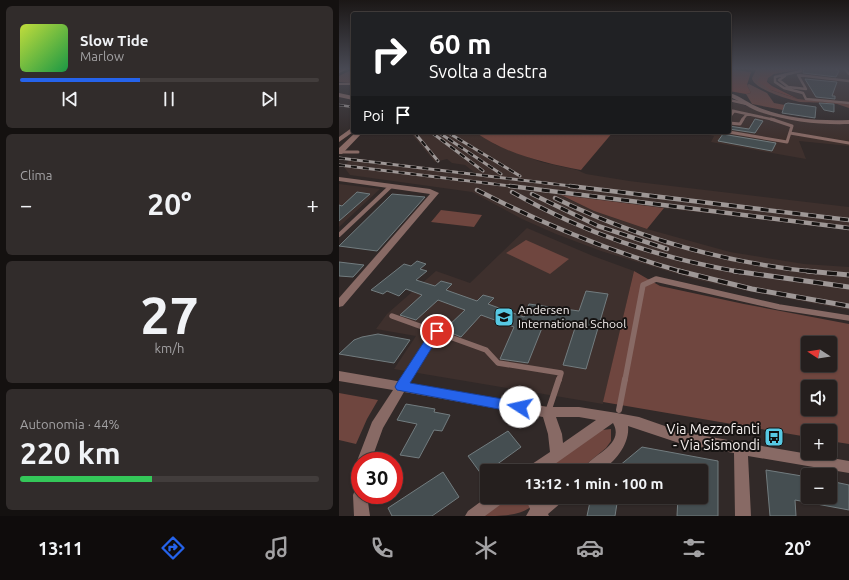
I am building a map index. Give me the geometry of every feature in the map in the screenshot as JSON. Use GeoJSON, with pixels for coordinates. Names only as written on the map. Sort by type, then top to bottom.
{"type":"FeatureCollection","features":[{"type":"Feature","properties":{"kind":"street"},"geometry":{"type":"LineString","coordinates":[[339,95],[351,98]]}},
{"type":"Feature","properties":{"kind":"street"},"geometry":{"type":"LineString","coordinates":[[731,99],[739,98],[747,104],[767,111],[813,121],[849,122]]}},
{"type":"Feature","properties":{"kind":"street"},"geometry":{"type":"LineString","coordinates":[[339,140],[351,131]]}},
{"type":"Feature","properties":{"kind":"street"},"geometry":{"type":"LineString","coordinates":[[339,152],[358,134]]}},
{"type":"Feature","properties":{"kind":"street"},"geometry":{"type":"LineString","coordinates":[[339,179],[434,192],[435,195],[339,304]]}},
{"type":"Feature","properties":{"kind":"street"},"geometry":{"type":"LineString","coordinates":[[339,376],[549,412],[579,412],[615,415],[676,437],[849,467]]}},
{"type":"Feature","properties":{"kind":"street"},"geometry":{"type":"LineString","coordinates":[[367,452],[377,426],[401,387]]}},
{"type":"Feature","properties":{"kind":"street"},"geometry":{"type":"LineString","coordinates":[[549,412],[555,434],[557,454]]}},
{"type":"Feature","properties":{"kind":"street"},"geometry":{"type":"LineString","coordinates":[[543,464],[615,415]]}},
{"type":"Feature","properties":{"kind":"street"},"geometry":{"type":"LineString","coordinates":[[598,464],[620,443],[622,431],[615,415]]}},
{"type":"Feature","properties":{"kind":"street"},"geometry":{"type":"LineString","coordinates":[[741,449],[743,516]]}},
{"type":"Feature","properties":{"kind":"street"},"geometry":{"type":"LineString","coordinates":[[361,504],[362,516]]}},
{"type":"Feature","properties":{"kind":"street"},"geometry":{"type":"LineString","coordinates":[[473,516],[489,504]]}},
{"type":"Feature","properties":{"kind":"street"},"geometry":{"type":"LineString","coordinates":[[534,504],[538,515],[550,504]]}},
{"type":"Feature","properties":{"kind":"lane"},"geometry":{"type":"LineString","coordinates":[[800,92],[803,93],[806,99],[849,103]]}},
{"type":"Feature","properties":{"kind":"lane"},"geometry":{"type":"LineString","coordinates":[[731,110],[789,124],[792,129],[787,142],[731,132]]}},
{"type":"Feature","properties":{"kind":"lane"},"geometry":{"type":"LineString","coordinates":[[731,115],[734,111]]}},
{"type":"Feature","properties":{"kind":"lane"},"geometry":{"type":"LineString","coordinates":[[731,123],[740,124],[747,114]]}},
{"type":"Feature","properties":{"kind":"lane"},"geometry":{"type":"LineString","coordinates":[[790,133],[849,143]]}},
{"type":"Feature","properties":{"kind":"lane"},"geometry":{"type":"LineString","coordinates":[[339,152],[358,152]]}},
{"type":"Feature","properties":{"kind":"lane"},"geometry":{"type":"LineString","coordinates":[[339,235],[391,186]]}},
{"type":"Feature","properties":{"kind":"lane"},"geometry":{"type":"LineString","coordinates":[[615,415],[643,285],[650,281],[656,279],[779,307],[849,318]]}},
{"type":"Feature","properties":{"kind":"lane"},"geometry":{"type":"LineString","coordinates":[[392,316],[437,331],[486,350],[498,362],[561,373],[549,412]]}},
{"type":"Feature","properties":{"kind":"lane"},"geometry":{"type":"LineString","coordinates":[[401,387],[437,331]]}},
{"type":"Feature","properties":{"kind":"shaded area"},"geometry":{"type":"Polygon","coordinates":[[[735,92],[751,93],[746,94],[735,92]]]}},
{"type":"Feature","properties":{"kind":"shaded area"},"geometry":{"type":"Polygon","coordinates":[[[771,92],[777,92],[798,99],[849,104],[849,108],[832,103],[800,102],[771,92]]]}},
{"type":"Feature","properties":{"kind":"shaded area"},"geometry":{"type":"Polygon","coordinates":[[[777,92],[784,92],[798,99],[777,92]]]}},
{"type":"Feature","properties":{"kind":"shaded area"},"geometry":{"type":"Polygon","coordinates":[[[786,92],[849,92],[849,104],[798,99],[786,92]]]}},
{"type":"Feature","properties":{"kind":"shaded area"},"geometry":{"type":"Polygon","coordinates":[[[767,93],[774,103],[785,105],[783,110],[752,104],[746,94],[767,93]]]}},
{"type":"Feature","properties":{"kind":"shaded area"},"geometry":{"type":"Polygon","coordinates":[[[731,102],[741,104],[762,112],[820,123],[849,124],[849,146],[799,141],[806,159],[711,142],[714,136],[702,134],[731,134],[731,102]]]}},
{"type":"Feature","properties":{"kind":"shaded area"},"geometry":{"type":"Polygon","coordinates":[[[412,134],[478,134],[496,145],[541,162],[577,170],[586,174],[629,181],[849,207],[849,230],[562,196],[594,211],[647,229],[730,252],[804,264],[849,267],[849,310],[747,291],[694,279],[601,251],[556,234],[522,219],[472,192],[350,175],[344,167],[351,158],[475,173],[465,165],[452,163],[447,159],[435,162],[412,134]]]}},
{"type":"Feature","properties":{"kind":"shaded area"},"geometry":{"type":"Polygon","coordinates":[[[478,134],[611,134],[581,170],[526,157],[487,140],[478,134]]]}},
{"type":"Feature","properties":{"kind":"shaded area"},"geometry":{"type":"Polygon","coordinates":[[[339,184],[380,189],[339,227],[339,184]]]}},
{"type":"Feature","properties":{"kind":"shaded area"},"geometry":{"type":"Polygon","coordinates":[[[561,195],[664,208],[647,229],[594,211],[561,195]]]}},
{"type":"Feature","properties":{"kind":"shaded area"},"geometry":{"type":"Polygon","coordinates":[[[441,210],[482,215],[474,227],[431,222],[441,210]]]}},
{"type":"Feature","properties":{"kind":"shaded area","name":"Andersen International School"},"geometry":{"type":"Polygon","coordinates":[[[527,228],[593,256],[634,271],[603,404],[394,369],[416,336],[376,329],[387,314],[436,271],[470,283],[527,228]]]}},
{"type":"Feature","properties":{"kind":"shaded area"},"geometry":{"type":"Polygon","coordinates":[[[526,240],[569,259],[550,274],[506,253],[526,240]]]}},
{"type":"Feature","properties":{"kind":"shaded area"},"geometry":{"type":"Polygon","coordinates":[[[634,271],[660,286],[849,324],[849,444],[837,442],[837,424],[801,424],[801,436],[603,402],[634,271]]]}},
{"type":"Feature","properties":{"kind":"shaded area"},"geometry":{"type":"Polygon","coordinates":[[[339,393],[378,400],[367,419],[356,444],[339,440],[339,393]]]}},
{"type":"Feature","properties":{"kind":"shaded area"},"geometry":{"type":"Polygon","coordinates":[[[611,429],[611,441],[606,448],[587,464],[553,464],[602,430],[611,429]]]}},
{"type":"Feature","properties":{"kind":"shaded area"},"geometry":{"type":"Polygon","coordinates":[[[499,504],[530,504],[531,506],[516,514],[483,516],[499,504]]]}},
{"type":"Feature","properties":{"kind":"building"},"geometry":{"type":"Polygon","coordinates":[[[813,92],[833,92],[832,96],[835,96],[835,99],[816,97],[813,92]]]}},
{"type":"Feature","properties":{"kind":"building"},"geometry":{"type":"Polygon","coordinates":[[[788,103],[816,107],[815,118],[782,113],[785,104],[788,103]]]}},
{"type":"Feature","properties":{"kind":"building"},"geometry":{"type":"Polygon","coordinates":[[[819,103],[834,104],[834,112],[824,110],[819,103]]]}},
{"type":"Feature","properties":{"kind":"building"},"geometry":{"type":"Polygon","coordinates":[[[755,119],[763,121],[755,133],[731,129],[731,126],[749,129],[755,119]]]}},
{"type":"Feature","properties":{"kind":"building"},"geometry":{"type":"Polygon","coordinates":[[[723,134],[776,143],[772,151],[718,141],[723,134]]]}},
{"type":"Feature","properties":{"kind":"building"},"geometry":{"type":"Polygon","coordinates":[[[357,192],[370,194],[339,221],[339,205],[342,206],[357,192]]]}},
{"type":"Feature","properties":{"kind":"building"},"geometry":{"type":"Polygon","coordinates":[[[392,194],[425,197],[377,251],[339,246],[392,194]]]}},
{"type":"Feature","properties":{"kind":"building"},"geometry":{"type":"Polygon","coordinates":[[[417,261],[426,264],[420,269],[427,271],[416,280],[435,286],[441,281],[452,284],[446,290],[477,301],[483,295],[494,298],[488,304],[524,317],[529,304],[579,311],[586,291],[608,294],[586,369],[563,365],[575,328],[544,323],[528,363],[500,359],[514,327],[481,315],[461,337],[444,330],[465,310],[438,300],[416,320],[400,315],[422,295],[406,289],[399,296],[387,291],[383,294],[371,290],[404,264],[411,266],[417,261]]]}},
{"type":"Feature","properties":{"kind":"building"},"geometry":{"type":"Polygon","coordinates":[[[339,262],[364,265],[353,277],[339,276],[339,262]]]}},
{"type":"Feature","properties":{"kind":"building"},"geometry":{"type":"Polygon","coordinates":[[[378,334],[410,340],[394,363],[339,354],[354,340],[378,334]]]}},
{"type":"Feature","properties":{"kind":"building"},"geometry":{"type":"Polygon","coordinates":[[[406,404],[435,409],[434,412],[450,415],[442,431],[434,430],[419,458],[403,455],[403,452],[402,452],[417,424],[397,420],[406,404]]]}},
{"type":"Feature","properties":{"kind":"building"},"geometry":{"type":"Polygon","coordinates":[[[508,431],[521,447],[497,464],[480,464],[480,472],[468,456],[508,431]]]}},
{"type":"Feature","properties":{"kind":"building"},"geometry":{"type":"Polygon","coordinates":[[[642,447],[718,461],[718,516],[677,516],[678,504],[708,504],[708,464],[621,464],[642,447]]]}},
{"type":"Feature","properties":{"kind":"building"},"geometry":{"type":"Polygon","coordinates":[[[766,470],[801,476],[801,501],[795,500],[796,516],[770,516],[766,470]]]}},
{"type":"Feature","properties":{"kind":"building"},"geometry":{"type":"Polygon","coordinates":[[[443,472],[459,497],[432,516],[392,516],[388,508],[394,504],[403,504],[403,498],[443,472]]]}},
{"type":"Feature","properties":{"kind":"building"},"geometry":{"type":"Polygon","coordinates":[[[837,482],[849,485],[849,510],[817,504],[837,504],[837,482]]]}},
{"type":"Feature","properties":{"kind":"building"},"geometry":{"type":"Polygon","coordinates":[[[590,504],[617,504],[615,516],[587,516],[590,504]]]}},
{"type":"Feature","properties":{"kind":"railway"},"geometry":{"type":"LineString","coordinates":[[339,105],[351,107]]}},
{"type":"Feature","properties":{"kind":"railway"},"geometry":{"type":"LineString","coordinates":[[416,134],[438,161]]}},
{"type":"Feature","properties":{"kind":"railway"},"geometry":{"type":"LineString","coordinates":[[434,134],[483,171]]}},
{"type":"Feature","properties":{"kind":"railway"},"geometry":{"type":"LineString","coordinates":[[441,134],[501,174]]}},
{"type":"Feature","properties":{"kind":"railway"},"geometry":{"type":"LineString","coordinates":[[450,134],[520,176]]}},
{"type":"Feature","properties":{"kind":"railway"},"geometry":{"type":"LineString","coordinates":[[339,158],[579,187]]}},
{"type":"Feature","properties":{"kind":"railway"},"geometry":{"type":"LineString","coordinates":[[339,165],[518,187]]}},
{"type":"Feature","properties":{"kind":"railway"},"geometry":{"type":"LineString","coordinates":[[510,186],[849,228]]}},
{"type":"Feature","properties":{"kind":"railway"},"geometry":{"type":"LineString","coordinates":[[570,186],[849,220]]}},
{"type":"Feature","properties":{"kind":"railway"},"geometry":{"type":"LineString","coordinates":[[477,190],[552,226],[630,256],[683,272]]}},
{"type":"Feature","properties":{"kind":"railway"},"geometry":{"type":"LineString","coordinates":[[512,192],[567,220],[622,242],[679,259],[737,271]]}},
{"type":"Feature","properties":{"kind":"railway"},"geometry":{"type":"LineString","coordinates":[[532,194],[598,226],[667,249]]}},
{"type":"Feature","properties":{"kind":"railway"},"geometry":{"type":"LineString","coordinates":[[555,198],[618,225],[682,247],[748,262],[810,271]]}},
{"type":"Feature","properties":{"kind":"railway"},"geometry":{"type":"LineString","coordinates":[[737,271],[849,287]]}},
{"type":"Feature","properties":{"kind":"railway"},"geometry":{"type":"LineString","coordinates":[[810,271],[849,275]]}},
{"type":"Feature","properties":{"kind":"railway"},"geometry":{"type":"LineString","coordinates":[[810,271],[816,272]]}},
{"type":"Feature","properties":{"kind":"railway"},"geometry":{"type":"LineString","coordinates":[[683,272],[752,289],[849,306]]}},
{"type":"Feature","properties":{"kind":"place","name":"Andersen International School"},"geometry":{"type":"Point","coordinates":[504,317]}},
{"type":"Feature","properties":{"kind":"place","name":"Via Mezzofanti - Via Sismondi"},"geometry":{"type":"Point","coordinates":[774,437]}},
{"type":"Feature","properties":{"kind":"route"},"geometry":{"type":"LineString","coordinates":[[437,331],[401,387],[520,407]]}}]}
